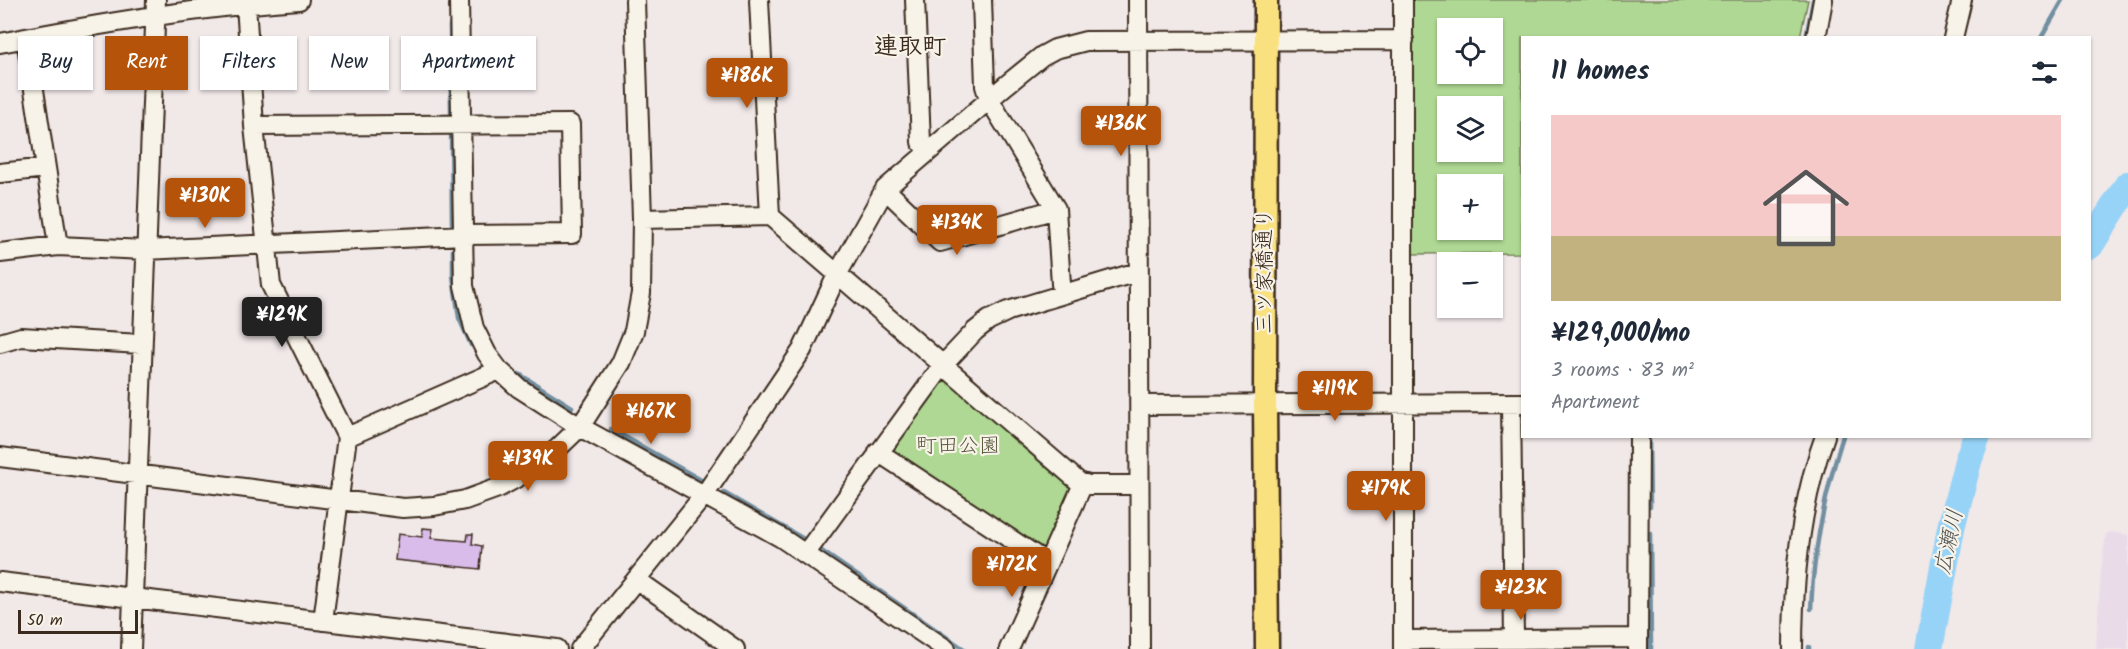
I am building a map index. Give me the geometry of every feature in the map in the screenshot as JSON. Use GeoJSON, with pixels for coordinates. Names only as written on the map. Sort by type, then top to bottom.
{"type":"FeatureCollection","features":[{"type":"Feature","properties":{"kind":"main road","name":"三ツ家橋通り"},"geometry":{"type":"LineString","coordinates":[[1266,0],[1265,405],[1268,649]]}},
{"type":"Feature","properties":{"kind":"street"},"geometry":{"type":"LineString","coordinates":[[34,36],[155,7],[298,0]]}},
{"type":"Feature","properties":{"kind":"street"},"geometry":{"type":"LineString","coordinates":[[459,0],[464,286],[474,328],[487,354],[499,370],[519,388],[580,427],[705,494],[806,553],[946,649]]}},
{"type":"Feature","properties":{"kind":"street"},"geometry":{"type":"LineString","coordinates":[[0,457],[403,508],[434,506],[465,500],[498,488],[527,472],[557,449],[580,427],[621,363],[634,331],[641,293],[642,219],[636,0]]}},
{"type":"Feature","properties":{"kind":"street"},"geometry":{"type":"LineString","coordinates":[[759,0],[770,216]]}},
{"type":"Feature","properties":{"kind":"street"},"geometry":{"type":"LineString","coordinates":[[915,0],[920,132],[921,142],[928,152]]}},
{"type":"Feature","properties":{"kind":"street"},"geometry":{"type":"LineString","coordinates":[[982,0],[985,86],[989,99],[1056,209],[1060,284],[1063,294]]}},
{"type":"Feature","properties":{"kind":"street"},"geometry":{"type":"LineString","coordinates":[[1138,0],[1140,649]]}},
{"type":"Feature","properties":{"kind":"street"},"geometry":{"type":"LineString","coordinates":[[1403,0],[1404,644],[1514,639],[1638,643],[1639,438]]}},
{"type":"Feature","properties":{"kind":"street"},"geometry":{"type":"LineString","coordinates":[[1816,36],[1823,0]]}},
{"type":"Feature","properties":{"kind":"street"},"geometry":{"type":"LineString","coordinates":[[1953,36],[1962,0]]}},
{"type":"Feature","properties":{"kind":"street"},"geometry":{"type":"LineString","coordinates":[[246,4],[254,126],[271,285],[347,437],[323,621]]}},
{"type":"Feature","properties":{"kind":"street"},"geometry":{"type":"LineString","coordinates":[[131,649],[155,7]]}},
{"type":"Feature","properties":{"kind":"street"},"geometry":{"type":"LineString","coordinates":[[0,43],[18,40]]}},
{"type":"Feature","properties":{"kind":"street"},"geometry":{"type":"LineString","coordinates":[[580,649],[705,494],[802,350],[837,275],[885,189],[1042,56],[1055,49],[1086,41],[1404,40]]}},
{"type":"Feature","properties":{"kind":"street"},"geometry":{"type":"LineString","coordinates":[[34,90],[58,246]]}},
{"type":"Feature","properties":{"kind":"street"},"geometry":{"type":"LineString","coordinates":[[0,254],[58,246],[145,250],[464,235],[572,234],[570,124],[254,126]]}},
{"type":"Feature","properties":{"kind":"street"},"geometry":{"type":"LineString","coordinates":[[0,173],[46,168]]}},
{"type":"Feature","properties":{"kind":"street"},"geometry":{"type":"LineString","coordinates":[[885,189],[940,242],[1056,209]]}},
{"type":"Feature","properties":{"kind":"street"},"geometry":{"type":"LineString","coordinates":[[642,219],[770,216],[1083,484],[1139,485]]}},
{"type":"Feature","properties":{"kind":"street"},"geometry":{"type":"LineString","coordinates":[[806,553],[943,365],[967,338],[989,320],[1017,307],[1127,275],[1139,274]]}},
{"type":"Feature","properties":{"kind":"street"},"geometry":{"type":"LineString","coordinates":[[0,344],[21,337],[141,344]]}},
{"type":"Feature","properties":{"kind":"street"},"geometry":{"type":"LineString","coordinates":[[347,437],[499,370]]}},
{"type":"Feature","properties":{"kind":"street"},"geometry":{"type":"LineString","coordinates":[[1140,405],[1517,403],[1514,639]]}},
{"type":"Feature","properties":{"kind":"street"},"geometry":{"type":"LineString","coordinates":[[1793,649],[1798,550],[1809,491],[1824,438]]}},
{"type":"Feature","properties":{"kind":"street"},"geometry":{"type":"LineString","coordinates":[[878,452],[1038,557],[1048,561]]}},
{"type":"Feature","properties":{"kind":"street"},"geometry":{"type":"LineString","coordinates":[[1009,649],[1083,484]]}},
{"type":"Feature","properties":{"kind":"street"},"geometry":{"type":"LineString","coordinates":[[637,580],[735,649]]}},
{"type":"Feature","properties":{"kind":"street"},"geometry":{"type":"LineString","coordinates":[[0,582],[557,649]]}},
{"type":"Feature","properties":{"kind":"shaded area"},"geometry":{"type":"Polygon","coordinates":[[[2111,532],[2128,535],[2128,649],[2096,649],[2101,571],[2106,534],[2111,532]]]}},
{"type":"Feature","properties":{"kind":"green space"},"geometry":{"type":"Polygon","coordinates":[[[1411,0],[1808,0],[1800,36],[1521,36],[1521,253],[1412,254],[1411,0]]]}},
{"type":"Feature","properties":{"kind":"green space","name":"町田公園"},"geometry":{"type":"Polygon","coordinates":[[[948,379],[1070,485],[1071,494],[1047,547],[1039,548],[893,456],[893,448],[940,381],[948,379]]]}},
{"type":"Feature","properties":{"kind":"building"},"geometry":{"type":"Polygon","coordinates":[[[423,528],[433,529],[431,538],[467,541],[468,534],[473,534],[472,544],[482,546],[480,569],[395,560],[398,534],[422,537],[423,528]]]}},
{"type":"Feature","properties":{"kind":"waterway"},"geometry":{"type":"LineString","coordinates":[[1806,36],[1813,0]]}},
{"type":"Feature","properties":{"kind":"waterway"},"geometry":{"type":"LineString","coordinates":[[2042,36],[2063,0]]}},
{"type":"Feature","properties":{"kind":"waterway"},"geometry":{"type":"LineString","coordinates":[[450,25],[451,115]]}},
{"type":"Feature","properties":{"kind":"waterway"},"geometry":{"type":"LineString","coordinates":[[451,130],[452,225]]}},
{"type":"Feature","properties":{"kind":"waterway","name":"広瀬川"},"geometry":{"type":"LineString","coordinates":[[2091,243],[2128,185]]}},
{"type":"Feature","properties":{"kind":"waterway"},"geometry":{"type":"LineString","coordinates":[[453,250],[453,276],[459,318],[471,345]]}},
{"type":"Feature","properties":{"kind":"waterway"},"geometry":{"type":"LineString","coordinates":[[519,374],[572,407]]}},
{"type":"Feature","properties":{"kind":"waterway"},"geometry":{"type":"LineString","coordinates":[[611,429],[701,480]]}},
{"type":"Feature","properties":{"kind":"waterway"},"geometry":{"type":"LineString","coordinates":[[1649,438],[1650,506]]}},
{"type":"Feature","properties":{"kind":"waterway"},"geometry":{"type":"LineString","coordinates":[[1811,609],[1814,565],[1821,522],[1842,438]]}},
{"type":"Feature","properties":{"kind":"waterway","name":"広瀬川"},"geometry":{"type":"LineString","coordinates":[[1929,649],[1951,528],[1976,438]]}},
{"type":"Feature","properties":{"kind":"waterway"},"geometry":{"type":"LineString","coordinates":[[724,493],[809,542]]}},
{"type":"Feature","properties":{"kind":"waterway"},"geometry":{"type":"LineString","coordinates":[[1650,533],[1651,649]]}},
{"type":"Feature","properties":{"kind":"waterway"},"geometry":{"type":"LineString","coordinates":[[816,547],[964,649]]}},
{"type":"Feature","properties":{"kind":"district","name":"連取町"},"geometry":{"type":"Point","coordinates":[910,47]}}]}
